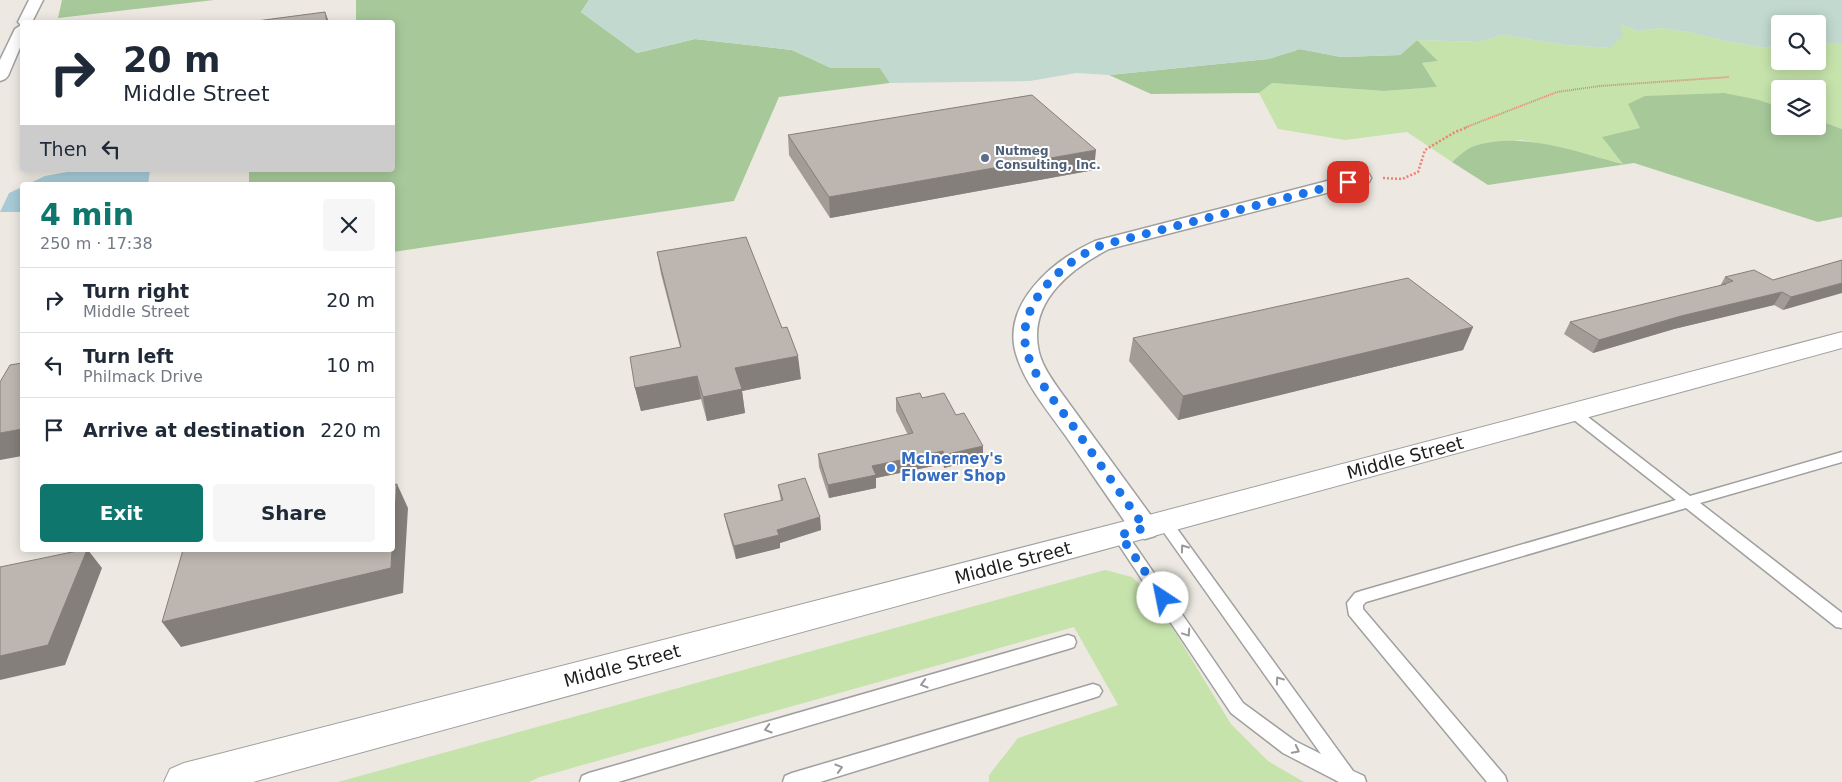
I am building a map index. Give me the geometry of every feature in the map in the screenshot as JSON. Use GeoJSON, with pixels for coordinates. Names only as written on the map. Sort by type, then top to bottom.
{"type":"FeatureCollection","features":[{"type":"Feature","properties":{"kind":"street"},"geometry":{"type":"LineString","coordinates":[[26,20],[36,0]]}},
{"type":"Feature","properties":{"kind":"street"},"geometry":{"type":"LineString","coordinates":[[0,76],[20,33]]}},
{"type":"Feature","properties":{"kind":"street"},"geometry":{"type":"LineString","coordinates":[[1144,529],[1052,397],[1028,354],[1026,347],[1027,322],[1030,312],[1046,285],[1073,260],[1102,245],[1362,178]]}},
{"type":"Feature","properties":{"kind":"street","name":"Middle Street"},"geometry":{"type":"LineString","coordinates":[[184,782],[1144,529],[1842,340]]}},
{"type":"Feature","properties":{"kind":"lane"},"geometry":{"type":"LineString","coordinates":[[1574,413],[1842,622]]}},
{"type":"Feature","properties":{"kind":"lane"},"geometry":{"type":"LineString","coordinates":[[1498,782],[1355,612],[1355,603],[1360,597],[1687,500],[1842,457]]}},
{"type":"Feature","properties":{"kind":"lane"},"geometry":{"type":"LineString","coordinates":[[1144,529],[1237,708],[1289,747],[1352,779]]}},
{"type":"Feature","properties":{"kind":"lane"},"geometry":{"type":"LineString","coordinates":[[1144,529],[1352,779]]}},
{"type":"Feature","properties":{"kind":"lane"},"geometry":{"type":"LineString","coordinates":[[588,782],[1068,642]]}},
{"type":"Feature","properties":{"kind":"lane"},"geometry":{"type":"LineString","coordinates":[[792,782],[1093,691]]}},
{"type":"Feature","properties":{"kind":"path"},"geometry":{"type":"LineString","coordinates":[[1362,178],[1402,179],[1418,172],[1425,150],[1455,132],[1557,92],[1600,86],[1729,77]]}},
{"type":"Feature","properties":{"kind":"green space"},"geometry":{"type":"Polygon","coordinates":[[[62,0],[214,0],[58,18],[62,0]]]}},
{"type":"Feature","properties":{"kind":"green space"},"geometry":{"type":"Polygon","coordinates":[[[356,0],[589,0],[581,12],[637,53],[695,39],[792,50],[831,68],[880,68],[890,83],[779,97],[734,201],[395,252],[395,182],[249,182],[249,172],[395,172],[395,20],[356,20],[356,0]]]}},
{"type":"Feature","properties":{"kind":"green space"},"geometry":{"type":"Polygon","coordinates":[[[589,0],[1842,0],[1842,43],[1826,43],[1826,15],[1771,15],[1771,47],[1766,48],[1688,32],[1661,28],[1639,31],[1621,25],[1623,36],[1610,48],[1565,45],[1502,35],[1480,42],[1417,40],[1400,55],[1341,57],[1300,49],[1268,59],[1109,75],[1076,73],[1030,81],[890,83],[880,68],[831,68],[792,50],[695,39],[637,53],[581,12],[589,0]]]}},
{"type":"Feature","properties":{"kind":"green space"},"geometry":{"type":"Polygon","coordinates":[[[1621,25],[1639,31],[1661,28],[1725,41],[1771,47],[1771,70],[1826,70],[1826,43],[1842,43],[1842,129],[1826,123],[1826,80],[1771,80],[1771,104],[1759,100],[1640,128],[1624,164],[1562,148],[1521,140],[1473,146],[1452,162],[1407,132],[1345,140],[1278,129],[1259,93],[1272,83],[1384,91],[1437,87],[1422,63],[1438,61],[1417,40],[1480,42],[1502,35],[1565,45],[1610,48],[1621,25]]]}},
{"type":"Feature","properties":{"kind":"green space"},"geometry":{"type":"Polygon","coordinates":[[[1417,40],[1438,61],[1422,63],[1437,87],[1384,91],[1272,83],[1259,93],[1151,94],[1109,75],[1268,59],[1300,49],[1341,57],[1400,55],[1417,40]]]}},
{"type":"Feature","properties":{"kind":"green space"},"geometry":{"type":"Polygon","coordinates":[[[1724,93],[1759,100],[1771,104],[1771,135],[1826,135],[1826,123],[1842,129],[1842,217],[1818,222],[1634,163],[1488,185],[1452,162],[1474,146],[1512,141],[1549,145],[1623,164],[1602,137],[1640,128],[1628,104],[1645,96],[1724,93]]]}},
{"type":"Feature","properties":{"kind":"green space"},"geometry":{"type":"Polygon","coordinates":[[[1105,570],[1132,577],[1155,599],[1231,724],[1268,761],[1304,782],[989,782],[989,775],[1018,738],[1118,705],[1074,627],[540,777],[529,782],[338,782],[1105,570]]]}},
{"type":"Feature","properties":{"kind":"water"},"geometry":{"type":"Polygon","coordinates":[[[67,172],[150,172],[148,182],[32,182],[45,176],[67,172]]]}},
{"type":"Feature","properties":{"kind":"water"},"geometry":{"type":"Polygon","coordinates":[[[20,188],[20,212],[0,212],[9,193],[20,188]]]}},
{"type":"Feature","properties":{"kind":"building"},"geometry":{"type":"Polygon","coordinates":[[[325,12],[327,20],[264,20],[325,12]]]}},
{"type":"Feature","properties":{"kind":"building"},"geometry":{"type":"Polygon","coordinates":[[[1032,95],[1096,150],[829,197],[788,135],[1032,95]]]}},
{"type":"Feature","properties":{"kind":"building"},"geometry":{"type":"Polygon","coordinates":[[[746,237],[782,328],[787,327],[798,356],[735,368],[742,389],[703,397],[697,376],[635,388],[630,357],[681,347],[657,252],[746,237]]]}},
{"type":"Feature","properties":{"kind":"building"},"geometry":{"type":"Polygon","coordinates":[[[1842,260],[1842,283],[1791,297],[1782,292],[1681,316],[1599,340],[1570,322],[1726,284],[1724,284],[1733,281],[1725,277],[1754,270],[1773,280],[1842,260]]]}},
{"type":"Feature","properties":{"kind":"building"},"geometry":{"type":"Polygon","coordinates":[[[1408,278],[1473,327],[1183,396],[1133,338],[1408,278]]]}},
{"type":"Feature","properties":{"kind":"building"},"geometry":{"type":"Polygon","coordinates":[[[20,363],[20,429],[0,433],[0,382],[10,365],[20,363]]]}},
{"type":"Feature","properties":{"kind":"building"},"geometry":{"type":"Polygon","coordinates":[[[920,393],[922,398],[944,393],[956,415],[964,413],[983,446],[944,455],[943,451],[872,466],[876,475],[828,485],[818,454],[913,433],[896,398],[920,393]]]}},
{"type":"Feature","properties":{"kind":"building"},"geometry":{"type":"Polygon","coordinates":[[[805,478],[820,517],[777,530],[779,535],[734,546],[724,514],[783,500],[778,485],[805,478]]]}},
{"type":"Feature","properties":{"kind":"building"},"geometry":{"type":"Polygon","coordinates":[[[395,484],[397,484],[395,510],[395,484]]]}},
{"type":"Feature","properties":{"kind":"building"},"geometry":{"type":"Polygon","coordinates":[[[72,552],[86,552],[48,645],[0,656],[0,567],[72,552]]]}},
{"type":"Feature","properties":{"kind":"building"},"geometry":{"type":"Polygon","coordinates":[[[182,552],[392,552],[391,568],[162,622],[182,552]]]}},
{"type":"Feature","properties":{"kind":"place","name":"Nutmeg Consulting, Inc."},"geometry":{"type":"Point","coordinates":[985,158]}},
{"type":"Feature","properties":{"kind":"place","name":"McInerney's Flower Shop"},"geometry":{"type":"Point","coordinates":[891,468]}},
{"type":"Feature","properties":{"kind":"route"},"geometry":{"type":"LineString","coordinates":[[1163,598],[1120,535],[1145,528],[1052,397],[1031,360],[1026,347],[1027,322],[1030,312],[1046,285],[1057,273],[1073,260],[1102,245],[1348,182]]}}]}
